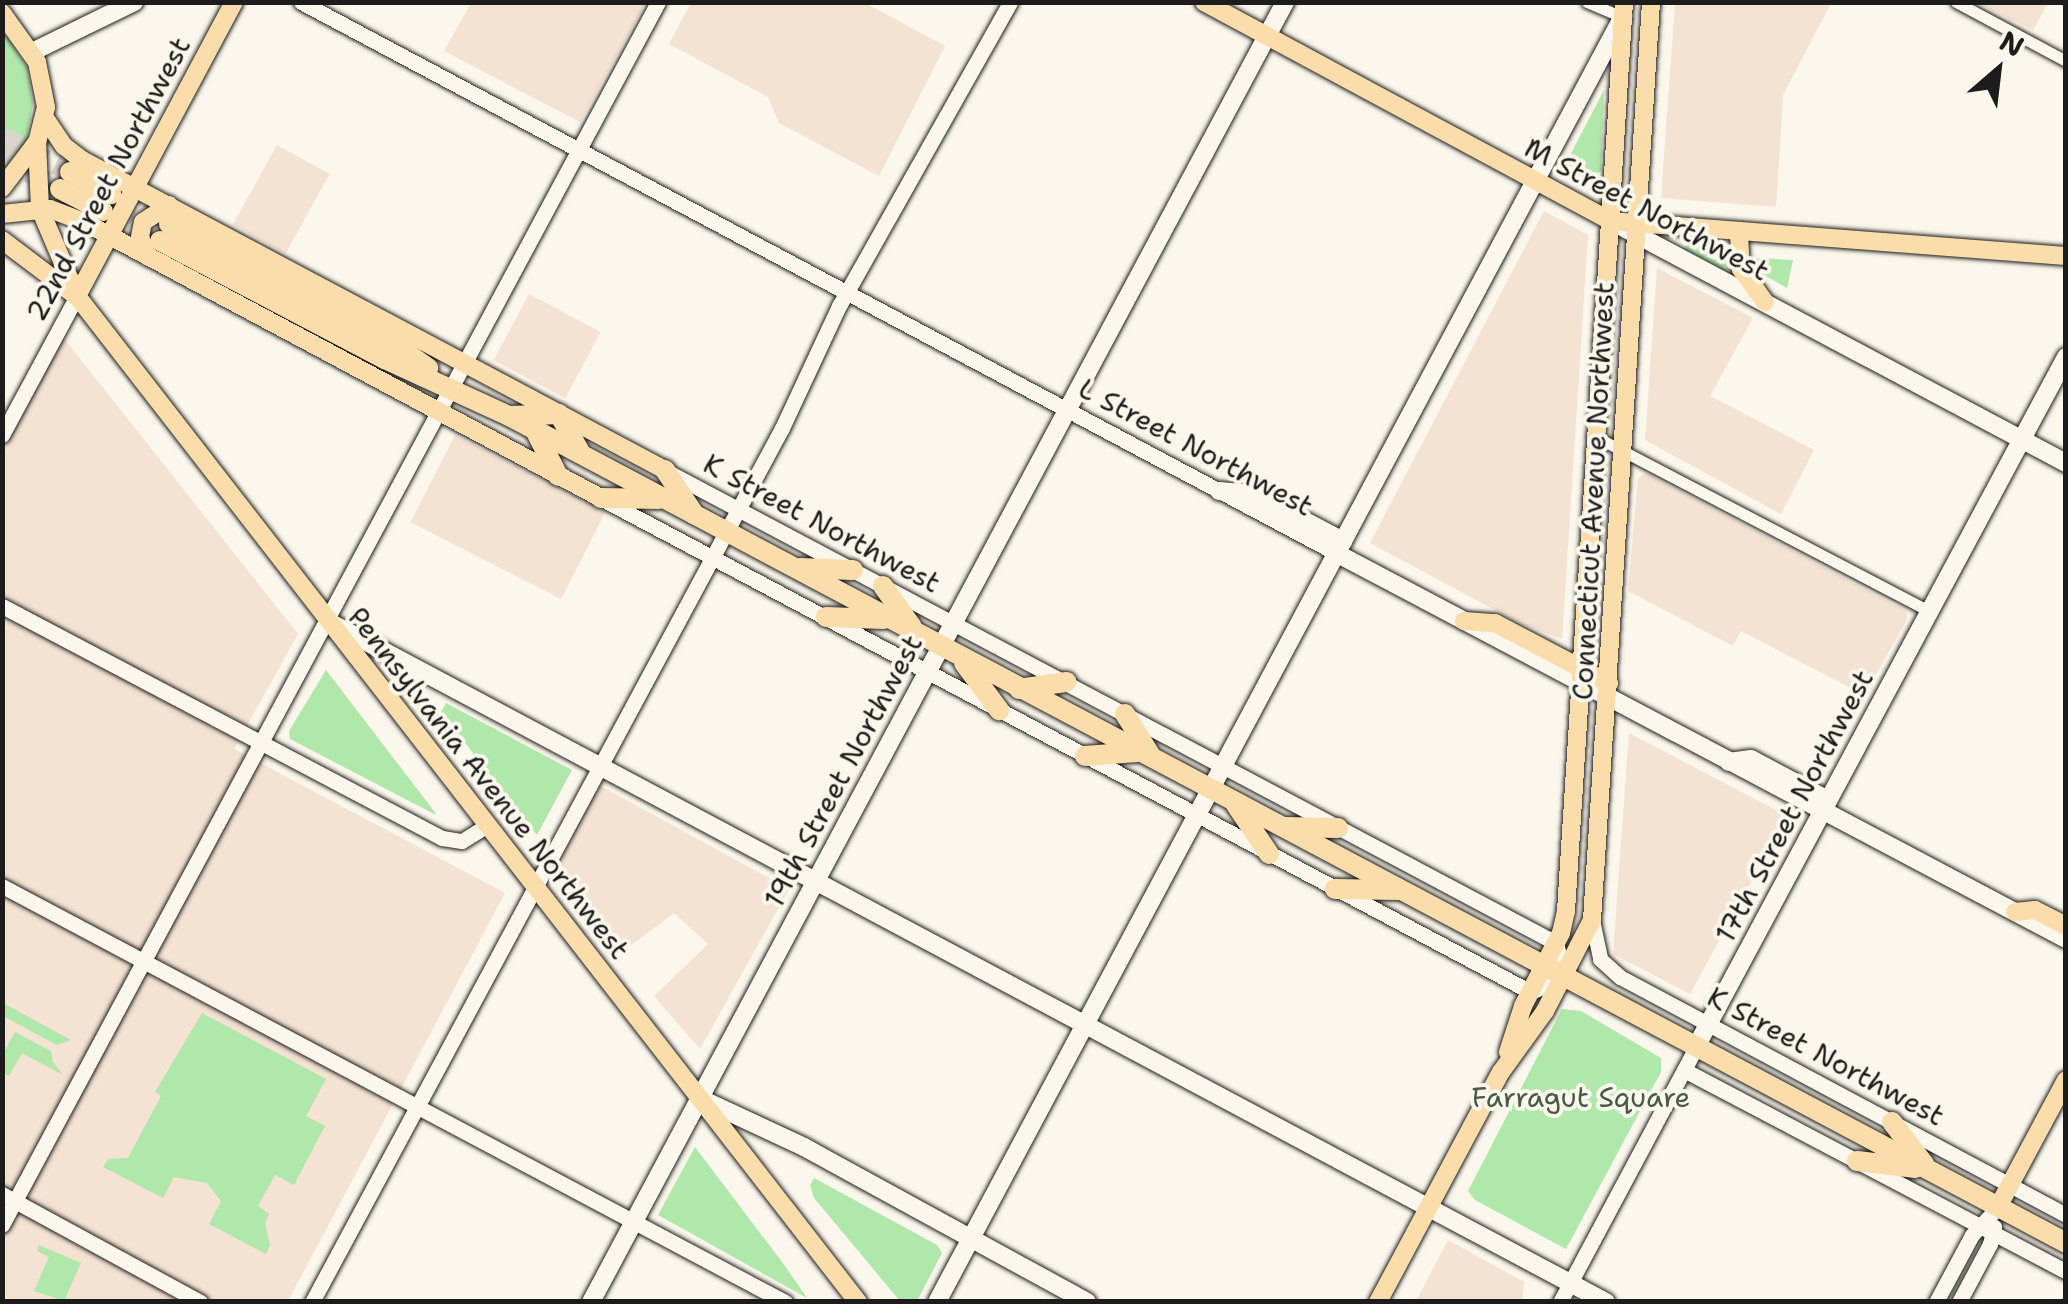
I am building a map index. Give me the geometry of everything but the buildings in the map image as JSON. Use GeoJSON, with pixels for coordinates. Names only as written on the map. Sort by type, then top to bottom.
{"type":"FeatureCollection","features":[{"type":"Feature","properties":{"kind":"highway"},"geometry":{"type":"LineString","coordinates":[[65,180],[107,202]]}},
{"type":"Feature","properties":{"kind":"highway","name":"K Street Northwest"},"geometry":{"type":"LineString","coordinates":[[161,231],[386,359],[510,416],[2066,1242]]}},
{"type":"Feature","properties":{"kind":"highway"},"geometry":{"type":"LineString","coordinates":[[510,416],[558,414],[581,454]]}},
{"type":"Feature","properties":{"kind":"highway"},"geometry":{"type":"LineString","coordinates":[[535,430],[558,476]]}},
{"type":"Feature","properties":{"kind":"highway"},"geometry":{"type":"LineString","coordinates":[[664,470],[695,516]]}},
{"type":"Feature","properties":{"kind":"highway"},"geometry":{"type":"LineString","coordinates":[[600,498],[664,499]]}},
{"type":"Feature","properties":{"kind":"highway"},"geometry":{"type":"LineString","coordinates":[[793,568],[853,570]]}},
{"type":"Feature","properties":{"kind":"highway"},"geometry":{"type":"LineString","coordinates":[[883,586],[916,633]]}},
{"type":"Feature","properties":{"kind":"highway"},"geometry":{"type":"LineString","coordinates":[[826,617],[890,619]]}},
{"type":"Feature","properties":{"kind":"highway"},"geometry":{"type":"LineString","coordinates":[[960,657],[999,710]]}},
{"type":"Feature","properties":{"kind":"highway"},"geometry":{"type":"LineString","coordinates":[[1019,689],[1066,682]]}},
{"type":"Feature","properties":{"kind":"highway"},"geometry":{"type":"LineString","coordinates":[[1085,756],[1146,755],[1125,714]]}},
{"type":"Feature","properties":{"kind":"highway"},"geometry":{"type":"LineString","coordinates":[[1235,803],[1269,854]]}},
{"type":"Feature","properties":{"kind":"highway"},"geometry":{"type":"LineString","coordinates":[[1282,827],[1338,828]]}},
{"type":"Feature","properties":{"kind":"highway"},"geometry":{"type":"LineString","coordinates":[[1336,888],[1402,890]]}},
{"type":"Feature","properties":{"kind":"highway"},"geometry":{"type":"LineString","coordinates":[[1892,1122],[1928,1170]]}},
{"type":"Feature","properties":{"kind":"highway"},"geometry":{"type":"LineString","coordinates":[[1857,1161],[1928,1170]]}},
{"type":"Feature","properties":{"kind":"main road"},"geometry":{"type":"LineString","coordinates":[[32,52],[134,2]]}},
{"type":"Feature","properties":{"kind":"main road","name":"22nd Street Northwest"},"geometry":{"type":"LineString","coordinates":[[77,296],[234,2]]}},
{"type":"Feature","properties":{"kind":"main road","name":"M Street Northwest"},"geometry":{"type":"LineString","coordinates":[[1204,2],[1610,221]]}},
{"type":"Feature","properties":{"kind":"main road","name":"19th Street Northwest"},"geometry":{"type":"LineString","coordinates":[[591,1302],[1286,2]]}},
{"type":"Feature","properties":{"kind":"main road","name":"Connecticut Avenue Northwest"},"geometry":{"type":"LineString","coordinates":[[1564,977],[1592,920],[1651,2]]}},
{"type":"Feature","properties":{"kind":"main road"},"geometry":{"type":"LineString","coordinates":[[937,1302],[1626,7]]}},
{"type":"Feature","properties":{"kind":"main road","name":"Connecticut Avenue Northwest"},"geometry":{"type":"LineString","coordinates":[[1544,966],[1566,911],[1626,7]]}},
{"type":"Feature","properties":{"kind":"main road"},"geometry":{"type":"LineString","coordinates":[[2,14],[32,52],[40,70],[45,118],[37,142],[2,188]]}},
{"type":"Feature","properties":{"kind":"main road","name":"K Street Northwest"},"geometry":{"type":"LineString","coordinates":[[45,118],[73,154],[135,188],[161,231],[440,413],[600,498]]}},
{"type":"Feature","properties":{"kind":"main road","name":"Pennsylvania Avenue Northwest"},"geometry":{"type":"LineString","coordinates":[[37,142],[40,209],[77,296],[858,1302]]}},
{"type":"Feature","properties":{"kind":"main road","name":"K Street Northwest"},"geometry":{"type":"LineString","coordinates":[[2,214],[40,209],[71,216],[110,236],[161,231],[466,365],[664,470]]}},
{"type":"Feature","properties":{"kind":"main road"},"geometry":{"type":"LineString","coordinates":[[1610,221],[1636,229],[2066,256]]}},
{"type":"Feature","properties":{"kind":"main road","name":"M Street Northwest"},"geometry":{"type":"LineString","coordinates":[[1636,229],[1765,302],[2025,434],[2066,463]]}},
{"type":"Feature","properties":{"kind":"main road"},"geometry":{"type":"LineString","coordinates":[[1739,234],[1741,269],[1765,302]]}},
{"type":"Feature","properties":{"kind":"main road","name":"Pennsylvania Avenue Northwest"},"geometry":{"type":"LineString","coordinates":[[2,240],[77,296]]}},
{"type":"Feature","properties":{"kind":"main road","name":"17th Street Northwest"},"geometry":{"type":"LineString","coordinates":[[1696,1047],[2066,357]]}},
{"type":"Feature","properties":{"kind":"main road"},"geometry":{"type":"LineString","coordinates":[[2025,434],[2066,449]]}},
{"type":"Feature","properties":{"kind":"main road"},"geometry":{"type":"LineString","coordinates":[[1219,491],[1254,494],[1464,621],[1581,676],[1728,762],[1825,806],[2066,939]]}},
{"type":"Feature","properties":{"kind":"main road"},"geometry":{"type":"LineString","coordinates":[[329,622],[1086,1021],[1606,1302]]}},
{"type":"Feature","properties":{"kind":"main road"},"geometry":{"type":"LineString","coordinates":[[2015,912],[2035,910],[2066,926]]}},
{"type":"Feature","properties":{"kind":"main road"},"geometry":{"type":"LineString","coordinates":[[1502,1072],[1544,966]]}},
{"type":"Feature","properties":{"kind":"main road"},"geometry":{"type":"LineString","coordinates":[[1378,1302],[1502,1072],[1545,1012],[1564,977]]}},
{"type":"Feature","properties":{"kind":"main road"},"geometry":{"type":"LineString","coordinates":[[1998,1207],[2066,1080]]}},
{"type":"Feature","properties":{"kind":"main road"},"geometry":{"type":"LineString","coordinates":[[700,1098],[804,1147],[1086,1302]]}},
{"type":"Feature","properties":{"kind":"street","name":"L Street Northwest"},"geometry":{"type":"LineString","coordinates":[[302,2],[1219,491]]}},
{"type":"Feature","properties":{"kind":"street"},"geometry":{"type":"LineString","coordinates":[[2,1225],[10,1198],[146,963],[658,2]]}},
{"type":"Feature","properties":{"kind":"street"},"geometry":{"type":"LineString","coordinates":[[312,1302],[713,558],[846,293],[1010,2]]}},
{"type":"Feature","properties":{"kind":"street"},"geometry":{"type":"LineString","coordinates":[[1587,2],[1626,7]]}},
{"type":"Feature","properties":{"kind":"street"},"geometry":{"type":"LineString","coordinates":[[1956,2],[2066,61]]}},
{"type":"Feature","properties":{"kind":"street","name":"22nd Street Northwest"},"geometry":{"type":"LineString","coordinates":[[2,434],[77,296]]}},
{"type":"Feature","properties":{"kind":"street"},"geometry":{"type":"LineString","coordinates":[[1596,437],[1929,611]]}},
{"type":"Feature","properties":{"kind":"street","name":"K Street Northwest"},"geometry":{"type":"LineString","coordinates":[[664,470],[1556,943]]}},
{"type":"Feature","properties":{"kind":"street","name":"K Street Northwest"},"geometry":{"type":"LineString","coordinates":[[600,498],[1531,992]]}},
{"type":"Feature","properties":{"kind":"street"},"geometry":{"type":"LineString","coordinates":[[2,606],[442,838],[462,840],[486,826]]}},
{"type":"Feature","properties":{"kind":"street"},"geometry":{"type":"LineString","coordinates":[[2,886],[785,1302]]}},
{"type":"Feature","properties":{"kind":"street","name":"K Street Northwest"},"geometry":{"type":"LineString","coordinates":[[1592,920],[1598,953],[1611,972],[2066,1215]]}},
{"type":"Feature","properties":{"kind":"street"},"geometry":{"type":"LineString","coordinates":[[1531,992],[1564,977],[1556,943]]}},
{"type":"Feature","properties":{"kind":"street","name":"17th Street Northwest"},"geometry":{"type":"LineString","coordinates":[[1571,1281],[1696,1047]]}},
{"type":"Feature","properties":{"kind":"street"},"geometry":{"type":"LineString","coordinates":[[1684,1070],[2066,1271]]}},
{"type":"Feature","properties":{"kind":"street"},"geometry":{"type":"LineString","coordinates":[[10,1198],[200,1302]]}},
{"type":"Feature","properties":{"kind":"street"},"geometry":{"type":"LineString","coordinates":[[1959,1302],[1998,1207]]}},
{"type":"Feature","properties":{"kind":"street"},"geometry":{"type":"LineString","coordinates":[[1936,1302],[1986,1230]]}},
{"type":"Feature","properties":{"kind":"street"},"geometry":{"type":"LineString","coordinates":[[1560,1302],[1571,1281]]}},
{"type":"Feature","properties":{"kind":"shaded area"},"geometry":{"type":"Polygon","coordinates":[[[471,3],[645,4],[580,122],[444,51],[471,3]]]}},
{"type":"Feature","properties":{"kind":"shaded area"},"geometry":{"type":"Polygon","coordinates":[[[691,3],[865,3],[945,46],[879,176],[779,123],[768,97],[669,44],[691,3]]]}},
{"type":"Feature","properties":{"kind":"shaded area"},"geometry":{"type":"Polygon","coordinates":[[[1675,3],[1831,3],[1783,95],[1776,207],[1661,198],[1675,3]]]}},
{"type":"Feature","properties":{"kind":"shaded area"},"geometry":{"type":"Polygon","coordinates":[[[1977,3],[2048,3],[2033,30],[1977,3]]]}},
{"type":"Feature","properties":{"kind":"shaded area"},"geometry":{"type":"Polygon","coordinates":[[[277,145],[329,174],[285,254],[233,225],[277,145]]]}},
{"type":"Feature","properties":{"kind":"shaded area"},"geometry":{"type":"Polygon","coordinates":[[[1544,211],[1588,235],[1562,639],[1521,624],[1370,543],[1544,211]]]}},
{"type":"Feature","properties":{"kind":"shaded area"},"geometry":{"type":"Polygon","coordinates":[[[1657,268],[1753,318],[1710,396],[1814,450],[1781,514],[1645,440],[1657,268]]]}},
{"type":"Feature","properties":{"kind":"shaded area"},"geometry":{"type":"Polygon","coordinates":[[[529,294],[601,332],[565,398],[494,360],[529,294]]]}},
{"type":"Feature","properties":{"kind":"shaded area"},"geometry":{"type":"Polygon","coordinates":[[[58,331],[298,634],[234,749],[505,893],[288,1301],[3,1302],[3,435],[58,331]]]}},
{"type":"Feature","properties":{"kind":"shaded area"},"geometry":{"type":"Polygon","coordinates":[[[455,435],[606,512],[561,599],[411,522],[455,435]]]}},
{"type":"Feature","properties":{"kind":"shaded area"},"geometry":{"type":"Polygon","coordinates":[[[1646,473],[1906,611],[1907,620],[1864,695],[1741,631],[1733,646],[1628,591],[1638,478],[1646,473]]]}},
{"type":"Feature","properties":{"kind":"shaded area"},"geometry":{"type":"Polygon","coordinates":[[[1629,733],[1787,816],[1690,994],[1613,954],[1629,733]]]}},
{"type":"Feature","properties":{"kind":"shaded area"},"geometry":{"type":"Polygon","coordinates":[[[599,785],[789,889],[700,1049],[654,996],[708,944],[674,913],[621,953],[558,862],[599,785]]]}},
{"type":"Feature","properties":{"kind":"shaded area"},"geometry":{"type":"Polygon","coordinates":[[[1448,1240],[1524,1282],[1522,1301],[1416,1301],[1448,1240]]]}},
{"type":"Feature","properties":{"kind":"green space"},"geometry":{"type":"Polygon","coordinates":[[[2,30],[27,68],[33,104],[25,147],[2,180],[2,30]]]}},
{"type":"Feature","properties":{"kind":"green space"},"geometry":{"type":"Polygon","coordinates":[[[1604,90],[1601,171],[1589,178],[1566,163],[1604,90]]]}},
{"type":"Feature","properties":{"kind":"green space"},"geometry":{"type":"Polygon","coordinates":[[[1686,244],[1728,248],[1732,269],[1726,271],[1685,249],[1686,244]]]}},
{"type":"Feature","properties":{"kind":"green space"},"geometry":{"type":"Polygon","coordinates":[[[1754,258],[1793,260],[1787,288],[1753,269],[1754,258]]]}},
{"type":"Feature","properties":{"kind":"green space"},"geometry":{"type":"Polygon","coordinates":[[[326,670],[436,815],[290,739],[289,731],[326,670]]]}},
{"type":"Feature","properties":{"kind":"green space"},"geometry":{"type":"Polygon","coordinates":[[[446,703],[572,770],[537,835],[441,712],[446,703]]]}},
{"type":"Feature","properties":{"kind":"green space"},"geometry":{"type":"Polygon","coordinates":[[[3,1003],[71,1040],[57,1045],[3,1016],[3,1003]]]}},
{"type":"Feature","properties":{"kind":"green space","name":"Farragut Square"},"geometry":{"type":"Polygon","coordinates":[[[1562,1009],[1581,1011],[1661,1058],[1661,1072],[1566,1249],[1475,1200],[1468,1191],[1562,1009]]]}},
{"type":"Feature","properties":{"kind":"green space"},"geometry":{"type":"Polygon","coordinates":[[[202,1013],[326,1079],[306,1116],[325,1126],[294,1185],[275,1175],[258,1206],[269,1214],[265,1223],[270,1245],[266,1254],[209,1224],[221,1201],[207,1183],[174,1177],[163,1198],[103,1167],[108,1159],[128,1158],[161,1096],[155,1092],[202,1013]]]}},
{"type":"Feature","properties":{"kind":"green space"},"geometry":{"type":"Polygon","coordinates":[[[15,1032],[51,1051],[53,1062],[63,1075],[22,1053],[9,1076],[3,1073],[3,1054],[15,1032]]]}},
{"type":"Feature","properties":{"kind":"green space"},"geometry":{"type":"Polygon","coordinates":[[[695,1147],[785,1266],[807,1298],[658,1215],[695,1147]]]}},
{"type":"Feature","properties":{"kind":"green space"},"geometry":{"type":"Polygon","coordinates":[[[814,1178],[937,1245],[942,1253],[917,1301],[900,1301],[814,1198],[810,1185],[814,1178]]]}},
{"type":"Feature","properties":{"kind":"green space"},"geometry":{"type":"Polygon","coordinates":[[[39,1245],[81,1263],[64,1301],[34,1291],[49,1257],[37,1251],[39,1245]]]}},
{"type":"Feature","properties":{"kind":"tunnel"},"geometry":{"type":"LineString","coordinates":[[2,137],[70,172]]}},
{"type":"Feature","properties":{"kind":"tunnel"},"geometry":{"type":"LineString","coordinates":[[2,158],[60,189]]}}]}
